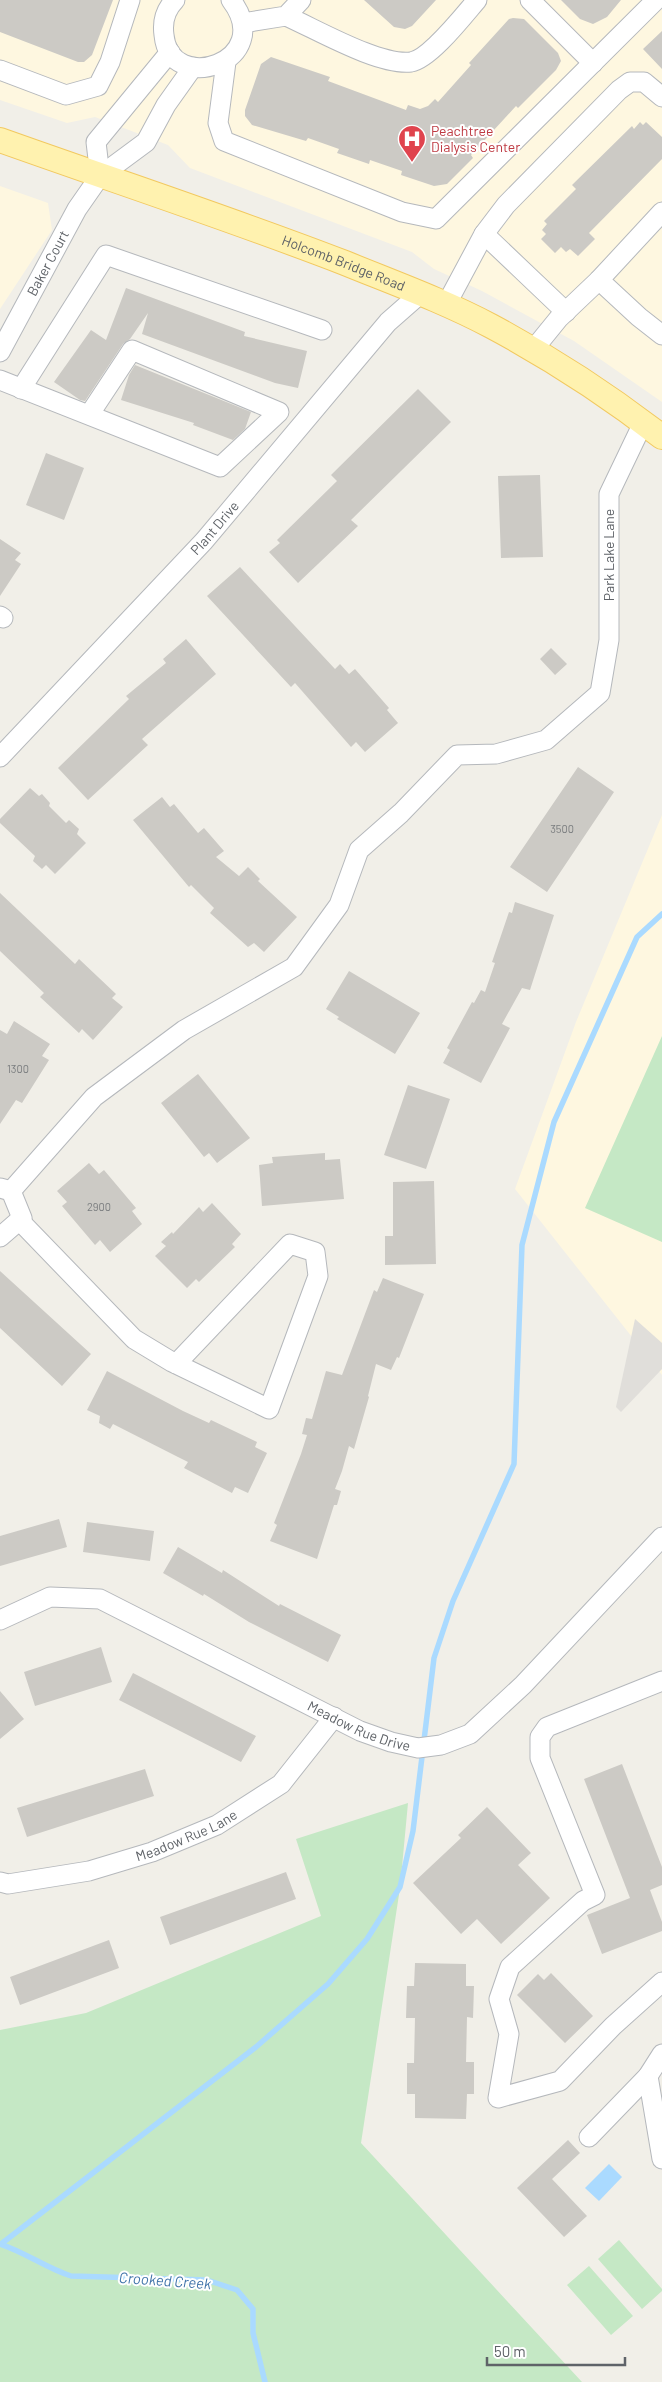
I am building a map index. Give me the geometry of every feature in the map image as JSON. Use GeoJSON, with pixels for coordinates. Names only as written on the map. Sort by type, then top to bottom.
{"type":"FeatureCollection","features":[{"type":"Feature","properties":{"kind":"main road","name":"Holcomb Bridge Road"},"geometry":{"type":"LineString","coordinates":[[0,140],[280,238],[421,293],[489,325],[533,350],[606,395],[662,437]]}},
{"type":"Feature","properties":{"kind":"street"},"geometry":{"type":"LineString","coordinates":[[0,70],[66,95],[98,86],[110,62],[130,0]]}},
{"type":"Feature","properties":{"kind":"street"},"geometry":{"type":"LineString","coordinates":[[175,0],[166,13],[163,26],[164,40],[170,52],[184,64],[193,67],[215,67],[226,62],[240,44],[243,23],[239,10],[231,0]]}},
{"type":"Feature","properties":{"kind":"street"},"geometry":{"type":"LineString","coordinates":[[286,16],[301,0]]}},
{"type":"Feature","properties":{"kind":"street"},"geometry":{"type":"LineString","coordinates":[[243,23],[286,16],[379,58],[412,62],[438,44],[477,0]]}},
{"type":"Feature","properties":{"kind":"street"},"geometry":{"type":"LineString","coordinates":[[530,0],[593,63]]}},
{"type":"Feature","properties":{"kind":"street"},"geometry":{"type":"LineString","coordinates":[[226,62],[218,123],[224,141],[402,212],[436,219],[656,0]]}},
{"type":"Feature","properties":{"kind":"street"},"geometry":{"type":"LineString","coordinates":[[100,176],[96,142],[170,52]]}},
{"type":"Feature","properties":{"kind":"street","name":"Baker Court"},"geometry":{"type":"LineString","coordinates":[[0,352],[78,209],[100,176],[146,142],[166,105],[185,75],[193,67]]}},
{"type":"Feature","properties":{"kind":"street"},"geometry":{"type":"LineString","coordinates":[[446,305],[484,234],[506,205],[619,90],[630,82],[644,82],[662,97]]}},
{"type":"Feature","properties":{"kind":"street"},"geometry":{"type":"LineString","coordinates":[[533,350],[566,312],[599,280],[662,212]]}},
{"type":"Feature","properties":{"kind":"street"},"geometry":{"type":"LineString","coordinates":[[484,234],[566,312]]}},
{"type":"Feature","properties":{"kind":"street"},"geometry":{"type":"LineString","coordinates":[[21,389],[106,255],[322,330]]}},
{"type":"Feature","properties":{"kind":"street"},"geometry":{"type":"LineString","coordinates":[[599,280],[639,317],[662,335]]}},
{"type":"Feature","properties":{"kind":"street","name":"Plant Drive"},"geometry":{"type":"LineString","coordinates":[[0,756],[204,541],[388,322],[421,293]]}},
{"type":"Feature","properties":{"kind":"street"},"geometry":{"type":"LineString","coordinates":[[0,380],[220,467],[279,412],[132,350],[89,415]]}},
{"type":"Feature","properties":{"kind":"street","name":"Park Lake Lane"},"geometry":{"type":"LineString","coordinates":[[5,1189],[94,1097],[184,1030],[294,967],[339,905],[359,850],[401,813],[457,755],[496,754],[546,740],[600,693],[609,640],[610,494],[643,422]]}},
{"type":"Feature","properties":{"kind":"street"},"geometry":{"type":"LineString","coordinates":[[0,1237],[22,1218],[5,1189]]}},
{"type":"Feature","properties":{"kind":"street"},"geometry":{"type":"LineString","coordinates":[[19,1220],[134,1339],[176,1364],[268,1409],[318,1276],[315,1252],[290,1244],[176,1364]]}},
{"type":"Feature","properties":{"kind":"street","name":"Meadow Rue Drive"},"geometry":{"type":"LineString","coordinates":[[0,1620],[50,1597],[100,1599],[360,1731],[391,1742],[418,1748],[441,1744],[470,1734],[523,1685],[662,1537]]}},
{"type":"Feature","properties":{"kind":"street"},"geometry":{"type":"LineString","coordinates":[[662,1681],[547,1727],[540,1737],[540,1758],[595,1895],[583,1901],[510,1967],[499,1998],[509,2034],[498,2098],[560,2081],[612,2026],[662,1982]]}},
{"type":"Feature","properties":{"kind":"street","name":"Meadow Rue Lane"},"geometry":{"type":"LineString","coordinates":[[0,1882],[8,1884],[89,1871],[152,1852],[217,1825],[281,1784],[334,1717]]}},
{"type":"Feature","properties":{"kind":"street"},"geometry":{"type":"LineString","coordinates":[[589,2137],[648,2076],[662,2054]]}},
{"type":"Feature","properties":{"kind":"street"},"geometry":{"type":"LineString","coordinates":[[648,2076],[662,2159]]}},
{"type":"Feature","properties":{"kind":"shaded area"},"geometry":{"type":"Polygon","coordinates":[[[0,0],[662,0],[662,402],[574,341],[482,291],[434,269],[412,252],[190,168],[168,145],[95,117],[67,123],[0,100],[0,0]]]}},
{"type":"Feature","properties":{"kind":"shaded area"},"geometry":{"type":"Polygon","coordinates":[[[0,186],[48,203],[52,230],[0,309],[0,186]]]}},
{"type":"Feature","properties":{"kind":"shaded area"},"geometry":{"type":"Polygon","coordinates":[[[662,815],[662,1375],[515,1189],[576,1022],[662,815]]]}},
{"type":"Feature","properties":{"kind":"shaded area"},"geometry":{"type":"Polygon","coordinates":[[[635,1319],[662,1343],[662,1369],[621,1412],[616,1407],[635,1319]]]}},
{"type":"Feature","properties":{"kind":"green space"},"geometry":{"type":"Polygon","coordinates":[[[662,1036],[662,1242],[585,1208],[662,1036]]]}},
{"type":"Feature","properties":{"kind":"green space"},"geometry":{"type":"Polygon","coordinates":[[[408,1803],[400,1888],[361,2143],[582,2382],[0,2382],[0,2030],[86,2013],[321,1916],[296,1839],[408,1803]]]}},
{"type":"Feature","properties":{"kind":"green space"},"geometry":{"type":"Polygon","coordinates":[[[619,2240],[662,2289],[642,2309],[598,2259],[619,2240]]]}},
{"type":"Feature","properties":{"kind":"green space"},"geometry":{"type":"Polygon","coordinates":[[[589,2266],[633,2316],[611,2335],[567,2285],[589,2266]]]}},
{"type":"Feature","properties":{"kind":"water"},"geometry":{"type":"Polygon","coordinates":[[[609,2164],[622,2177],[599,2201],[585,2188],[609,2164]]]}},
{"type":"Feature","properties":{"kind":"building"},"geometry":{"type":"Polygon","coordinates":[[[0,0],[113,0],[92,55],[84,62],[78,62],[0,32],[0,0]]]}},
{"type":"Feature","properties":{"kind":"building"},"geometry":{"type":"Polygon","coordinates":[[[364,0],[436,0],[412,26],[405,29],[394,27],[364,0]]]}},
{"type":"Feature","properties":{"kind":"building"},"geometry":{"type":"Polygon","coordinates":[[[561,0],[621,0],[607,17],[593,24],[580,19],[561,0]]]}},
{"type":"Feature","properties":{"kind":"building"},"geometry":{"type":"Polygon","coordinates":[[[509,19],[524,19],[558,53],[561,61],[556,70],[518,108],[516,106],[471,155],[473,158],[447,184],[434,186],[401,175],[402,171],[370,160],[369,164],[337,153],[339,149],[308,138],[306,141],[252,125],[245,116],[245,110],[261,64],[271,57],[330,77],[328,81],[406,110],[408,105],[420,109],[428,106],[435,99],[438,102],[471,65],[469,63],[509,19]]]}},
{"type":"Feature","properties":{"kind":"building"},"geometry":{"type":"Polygon","coordinates":[[[662,31],[662,69],[643,49],[662,31]]]}},
{"type":"Feature","properties":{"kind":"building"},"geometry":{"type":"Polygon","coordinates":[[[640,122],[643,125],[646,122],[662,137],[662,159],[589,233],[595,239],[578,256],[570,249],[566,252],[561,247],[555,253],[541,239],[546,234],[542,230],[547,224],[544,221],[576,189],[572,185],[632,126],[634,129],[640,122]]]}},
{"type":"Feature","properties":{"kind":"building"},"geometry":{"type":"Polygon","coordinates":[[[126,288],[245,332],[244,336],[307,351],[298,388],[275,383],[142,334],[148,313],[130,339],[123,344],[85,401],[80,400],[54,382],[91,330],[106,340],[126,288]]]}},
{"type":"Feature","properties":{"kind":"building"},"geometry":{"type":"Polygon","coordinates":[[[135,365],[251,412],[245,429],[233,440],[193,425],[194,423],[121,400],[129,375],[135,365]]]}},
{"type":"Feature","properties":{"kind":"building"},"geometry":{"type":"Polygon","coordinates":[[[418,389],[451,422],[351,520],[358,526],[298,583],[269,552],[280,543],[277,540],[337,481],[331,475],[418,389]]]}},
{"type":"Feature","properties":{"kind":"building"},"geometry":{"type":"Polygon","coordinates":[[[46,453],[84,468],[64,520],[26,505],[46,453]]]}},
{"type":"Feature","properties":{"kind":"building"},"geometry":{"type":"Polygon","coordinates":[[[540,475],[543,557],[501,558],[498,476],[540,475]]]}},
{"type":"Feature","properties":{"kind":"building"},"geometry":{"type":"Polygon","coordinates":[[[0,539],[21,553],[15,560],[21,564],[0,596],[0,539]]]}},
{"type":"Feature","properties":{"kind":"building"},"geometry":{"type":"Polygon","coordinates":[[[240,567],[335,669],[340,664],[349,674],[355,669],[389,708],[387,710],[398,723],[365,752],[356,742],[351,747],[295,683],[291,687],[207,596],[240,567]]]}},
{"type":"Feature","properties":{"kind":"building"},"geometry":{"type":"Polygon","coordinates":[[[186,639],[216,674],[142,739],[148,745],[88,800],[58,768],[129,699],[126,696],[166,663],[163,659],[186,639]]]}},
{"type":"Feature","properties":{"kind":"building"},"geometry":{"type":"Polygon","coordinates":[[[551,648],[567,664],[555,675],[540,659],[551,648]]]}},
{"type":"Feature","properties":{"kind":"building"},"geometry":{"type":"Polygon","coordinates":[[[578,767],[614,792],[547,892],[510,867],[578,767]]]}},
{"type":"Feature","properties":{"kind":"building"},"geometry":{"type":"Polygon","coordinates":[[[30,788],[39,796],[42,794],[50,803],[49,806],[66,823],[69,820],[79,829],[77,834],[86,843],[55,874],[46,865],[42,869],[33,861],[35,856],[0,823],[0,819],[30,788]]]}},
{"type":"Feature","properties":{"kind":"building"},"geometry":{"type":"Polygon","coordinates":[[[162,797],[170,807],[174,804],[198,833],[204,828],[224,851],[216,857],[239,876],[248,867],[260,879],[258,881],[297,917],[264,952],[254,943],[248,947],[210,913],[214,908],[191,885],[189,887],[133,820],[162,797]]]}},
{"type":"Feature","properties":{"kind":"building"},"geometry":{"type":"Polygon","coordinates":[[[0,893],[75,964],[79,959],[116,994],[112,998],[123,1007],[93,1040],[82,1029],[79,1033],[40,997],[44,993],[0,951],[0,893]]]}},
{"type":"Feature","properties":{"kind":"building"},"geometry":{"type":"Polygon","coordinates":[[[515,902],[554,915],[530,990],[522,988],[502,1024],[510,1028],[481,1083],[443,1063],[450,1050],[447,1048],[472,1002],[474,1003],[481,990],[485,992],[495,963],[492,962],[509,912],[512,913],[515,902]]]}},
{"type":"Feature","properties":{"kind":"building"},"geometry":{"type":"Polygon","coordinates":[[[349,971],[420,1013],[395,1054],[337,1019],[339,1017],[326,1009],[349,971]]]}},
{"type":"Feature","properties":{"kind":"building"},"geometry":{"type":"Polygon","coordinates":[[[14,1021],[50,1044],[42,1056],[49,1060],[22,1103],[16,1100],[0,1124],[0,1030],[7,1034],[14,1021]]]}},
{"type":"Feature","properties":{"kind":"building"},"geometry":{"type":"Polygon","coordinates":[[[198,1074],[250,1138],[217,1163],[209,1153],[204,1157],[161,1103],[198,1074]]]}},
{"type":"Feature","properties":{"kind":"building"},"geometry":{"type":"Polygon","coordinates":[[[408,1085],[450,1099],[426,1169],[384,1155],[408,1085]]]}},
{"type":"Feature","properties":{"kind":"building"},"geometry":{"type":"Polygon","coordinates":[[[325,1153],[325,1160],[340,1159],[344,1199],[262,1206],[259,1165],[273,1163],[272,1157],[325,1153]]]}},
{"type":"Feature","properties":{"kind":"building"},"geometry":{"type":"Polygon","coordinates":[[[89,1163],[99,1174],[104,1170],[136,1208],[132,1211],[142,1224],[110,1252],[100,1240],[95,1245],[62,1206],[67,1202],[57,1191],[89,1163]]]}},
{"type":"Feature","properties":{"kind":"building"},"geometry":{"type":"Polygon","coordinates":[[[434,1181],[436,1264],[385,1265],[385,1236],[393,1236],[393,1182],[434,1181]]]}},
{"type":"Feature","properties":{"kind":"building"},"geometry":{"type":"Polygon","coordinates":[[[212,1203],[241,1234],[232,1244],[235,1247],[199,1282],[196,1279],[187,1288],[155,1256],[166,1246],[161,1242],[172,1232],[173,1234],[199,1207],[203,1212],[212,1203]]]}},
{"type":"Feature","properties":{"kind":"building"},"geometry":{"type":"Polygon","coordinates":[[[0,1271],[91,1354],[62,1386],[0,1328],[0,1271]]]}},
{"type":"Feature","properties":{"kind":"building"},"geometry":{"type":"Polygon","coordinates":[[[383,1278],[424,1294],[399,1358],[397,1357],[391,1370],[376,1364],[354,1449],[349,1446],[335,1489],[341,1491],[337,1505],[334,1505],[317,1559],[270,1541],[277,1525],[274,1523],[307,1435],[302,1434],[306,1418],[312,1419],[326,1371],[342,1375],[374,1290],[377,1292],[383,1278]]]}},
{"type":"Feature","properties":{"kind":"building"},"geometry":{"type":"Polygon","coordinates":[[[107,1371],[183,1411],[209,1423],[211,1420],[257,1442],[255,1447],[267,1453],[248,1493],[235,1487],[232,1493],[184,1468],[188,1462],[113,1424],[110,1429],[99,1423],[100,1416],[87,1410],[107,1371]]]}},
{"type":"Feature","properties":{"kind":"building"},"geometry":{"type":"Polygon","coordinates":[[[59,1519],[67,1547],[0,1566],[0,1536],[59,1519]]]}},
{"type":"Feature","properties":{"kind":"building"},"geometry":{"type":"Polygon","coordinates":[[[87,1522],[154,1531],[150,1561],[83,1552],[87,1522]]]}},
{"type":"Feature","properties":{"kind":"building"},"geometry":{"type":"Polygon","coordinates":[[[178,1547],[222,1573],[223,1570],[279,1606],[280,1604],[341,1635],[328,1662],[249,1622],[204,1594],[203,1596],[163,1573],[178,1547]]]}},
{"type":"Feature","properties":{"kind":"building"},"geometry":{"type":"Polygon","coordinates":[[[101,1647],[112,1682],[35,1706],[24,1672],[101,1647]]]}},
{"type":"Feature","properties":{"kind":"building"},"geometry":{"type":"Polygon","coordinates":[[[133,1673],[256,1736],[241,1762],[119,1700],[133,1673]]]}},
{"type":"Feature","properties":{"kind":"building"},"geometry":{"type":"Polygon","coordinates":[[[0,1691],[24,1719],[0,1739],[0,1691]]]}},
{"type":"Feature","properties":{"kind":"building"},"geometry":{"type":"Polygon","coordinates":[[[622,1764],[662,1867],[662,1885],[650,1890],[662,1922],[662,1931],[602,1954],[587,1915],[630,1898],[584,1779],[622,1764]]]}},
{"type":"Feature","properties":{"kind":"building"},"geometry":{"type":"Polygon","coordinates":[[[145,1769],[154,1796],[27,1837],[17,1808],[145,1769]]]}},
{"type":"Feature","properties":{"kind":"building"},"geometry":{"type":"Polygon","coordinates":[[[487,1807],[531,1853],[518,1865],[550,1898],[501,1944],[477,1919],[461,1934],[413,1883],[461,1838],[458,1835],[487,1807]]]}},
{"type":"Feature","properties":{"kind":"building"},"geometry":{"type":"Polygon","coordinates":[[[286,1872],[296,1899],[170,1945],[160,1917],[286,1872]]]}},
{"type":"Feature","properties":{"kind":"building"},"geometry":{"type":"Polygon","coordinates":[[[109,1940],[119,1968],[20,2005],[10,1977],[109,1940]]]}},
{"type":"Feature","properties":{"kind":"building"},"geometry":{"type":"Polygon","coordinates":[[[415,1963],[466,1964],[466,1986],[474,1986],[473,2018],[467,2017],[466,2062],[474,2062],[474,2094],[467,2094],[466,2119],[415,2118],[415,2094],[407,2094],[407,2063],[414,2063],[415,2018],[406,2018],[407,1986],[414,1986],[415,1963]]]}},
{"type":"Feature","properties":{"kind":"building"},"geometry":{"type":"Polygon","coordinates":[[[551,1973],[593,2016],[565,2043],[517,1995],[538,1974],[544,1980],[551,1973]]]}},
{"type":"Feature","properties":{"kind":"building"},"geometry":{"type":"Polygon","coordinates":[[[568,2140],[580,2153],[552,2179],[587,2216],[564,2237],[517,2188],[568,2140]]]}},
{"type":"Feature","properties":{"kind":"waterway"},"geometry":{"type":"LineString","coordinates":[[1,2244],[256,2047],[328,1984],[367,1939],[400,1887],[413,1831],[434,1658],[453,1601],[514,1464],[522,1245],[554,1122],[637,937],[662,914]]}},
{"type":"Feature","properties":{"kind":"waterway","name":"Crooked Creek"},"geometry":{"type":"LineString","coordinates":[[0,2244],[71,2276],[207,2280],[237,2290],[253,2309],[253,2333],[265,2382]]}},
{"type":"Feature","properties":{"kind":"place","name":"Peachtree Dialysis Center"},"geometry":{"type":"Point","coordinates":[412,163]}}]}
